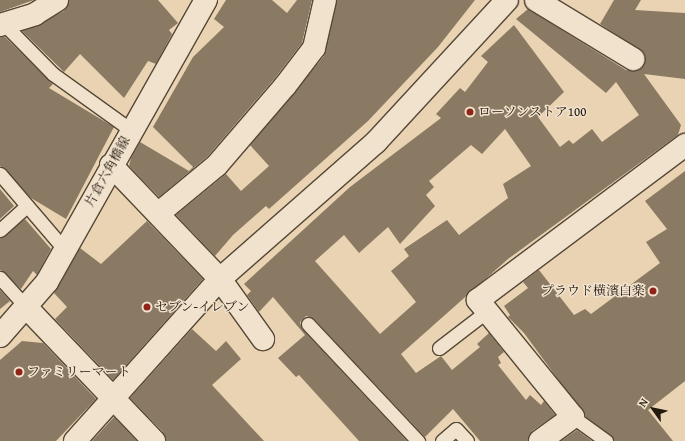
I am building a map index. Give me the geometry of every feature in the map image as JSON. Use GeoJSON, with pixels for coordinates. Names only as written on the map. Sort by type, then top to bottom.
{"type":"FeatureCollection","features":[{"type":"Feature","properties":{"kind":"street"},"geometry":{"type":"LineString","coordinates":[[2,25],[35,14],[57,0]]}},
{"type":"Feature","properties":{"kind":"street","name":"片倉六角橋線"},"geometry":{"type":"LineString","coordinates":[[0,336],[28,308],[65,250],[111,165],[206,0]]}},
{"type":"Feature","properties":{"kind":"street"},"geometry":{"type":"LineString","coordinates":[[159,213],[217,165],[285,86],[314,48],[325,0]]}},
{"type":"Feature","properties":{"kind":"street"},"geometry":{"type":"LineString","coordinates":[[75,441],[220,279],[376,142],[507,0]]}},
{"type":"Feature","properties":{"kind":"street"},"geometry":{"type":"LineString","coordinates":[[536,0],[633,59]]}},
{"type":"Feature","properties":{"kind":"street"},"geometry":{"type":"LineString","coordinates":[[540,441],[573,417],[478,300],[685,145]]}},
{"type":"Feature","properties":{"kind":"street"},"geometry":{"type":"LineString","coordinates":[[111,165],[159,213],[220,279],[263,339]]}},
{"type":"Feature","properties":{"kind":"street"},"geometry":{"type":"LineString","coordinates":[[28,308],[154,441]]}},
{"type":"Feature","properties":{"kind":"lane"},"geometry":{"type":"LineString","coordinates":[[2,25],[53,74],[132,130]]}},
{"type":"Feature","properties":{"kind":"lane"},"geometry":{"type":"LineString","coordinates":[[0,174],[65,250]]}},
{"type":"Feature","properties":{"kind":"lane"},"geometry":{"type":"LineString","coordinates":[[0,230],[27,206]]}},
{"type":"Feature","properties":{"kind":"lane"},"geometry":{"type":"LineString","coordinates":[[0,278],[28,308]]}},
{"type":"Feature","properties":{"kind":"lane"},"geometry":{"type":"LineString","coordinates":[[439,348],[487,311]]}},
{"type":"Feature","properties":{"kind":"lane"},"geometry":{"type":"LineString","coordinates":[[308,324],[418,441]]}},
{"type":"Feature","properties":{"kind":"lane"},"geometry":{"type":"LineString","coordinates":[[573,417],[606,441]]}},
{"type":"Feature","properties":{"kind":"lane"},"geometry":{"type":"LineString","coordinates":[[442,441],[456,428],[467,441]]}},
{"type":"Feature","properties":{"kind":"building"},"geometry":{"type":"Polygon","coordinates":[[[0,0],[34,0],[0,12],[0,0]]]}},
{"type":"Feature","properties":{"kind":"building"},"geometry":{"type":"Polygon","coordinates":[[[69,0],[158,0],[178,23],[169,30],[172,34],[156,64],[148,61],[124,98],[80,54],[64,72],[22,31],[64,11],[69,0]]]}},
{"type":"Feature","properties":{"kind":"building"},"geometry":{"type":"Polygon","coordinates":[[[226,0],[272,0],[287,13],[297,0],[312,0],[302,43],[275,78],[208,156],[159,197],[129,166],[131,158],[140,142],[189,171],[193,167],[153,127],[193,57],[224,27],[214,19],[226,0]]]}},
{"type":"Feature","properties":{"kind":"building"},"geometry":{"type":"Polygon","coordinates":[[[337,0],[475,0],[438,47],[368,121],[269,209],[266,206],[233,235],[215,256],[176,215],[226,174],[241,191],[269,166],[250,145],[324,56],[337,0]]]}},
{"type":"Feature","properties":{"kind":"building"},"geometry":{"type":"Polygon","coordinates":[[[614,0],[641,0],[635,10],[685,13],[685,79],[644,74],[681,125],[678,135],[508,259],[401,354],[416,373],[441,356],[452,370],[480,347],[477,344],[489,333],[504,352],[498,357],[501,363],[498,365],[526,400],[530,395],[541,405],[544,401],[555,415],[532,431],[528,441],[480,441],[453,409],[425,437],[314,319],[306,316],[300,322],[302,329],[407,441],[359,441],[299,375],[296,377],[278,358],[305,335],[273,297],[259,312],[247,295],[251,291],[244,284],[350,187],[441,118],[436,114],[460,88],[465,92],[488,62],[481,56],[514,25],[564,92],[538,117],[560,147],[569,140],[573,144],[592,129],[602,142],[639,115],[616,82],[606,93],[516,19],[528,9],[626,70],[639,70],[645,60],[644,53],[600,24],[614,0]],[[505,129],[482,154],[471,145],[429,181],[434,187],[426,195],[435,206],[400,244],[388,227],[359,253],[344,235],[315,261],[380,334],[416,302],[391,271],[409,256],[404,249],[447,220],[459,235],[508,198],[503,184],[531,166],[505,129]]]}},
{"type":"Feature","properties":{"kind":"building"},"geometry":{"type":"Polygon","coordinates":[[[0,37],[5,37],[53,84],[49,88],[114,127],[66,219],[31,198],[0,166],[0,37]]]}},
{"type":"Feature","properties":{"kind":"building","name":"プラウド横濱白楽"},"geometry":{"type":"Polygon","coordinates":[[[685,171],[685,381],[648,410],[673,441],[614,441],[585,416],[524,333],[508,317],[510,315],[504,306],[528,288],[523,282],[539,270],[574,315],[585,309],[591,314],[660,263],[646,242],[667,229],[645,201],[685,171]]]}},
{"type":"Feature","properties":{"kind":"building"},"geometry":{"type":"Polygon","coordinates":[[[0,189],[14,206],[0,219],[0,189]]]}},
{"type":"Feature","properties":{"kind":"building"},"geometry":{"type":"Polygon","coordinates":[[[25,219],[51,249],[37,275],[33,271],[21,289],[0,270],[0,238],[25,219]]]}},
{"type":"Feature","properties":{"kind":"building"},"geometry":{"type":"Polygon","coordinates":[[[147,221],[203,279],[113,380],[55,319],[67,307],[54,293],[80,248],[101,264],[147,221]]]}},
{"type":"Feature","properties":{"kind":"building"},"geometry":{"type":"Polygon","coordinates":[[[0,290],[10,301],[0,309],[0,290]]]}},
{"type":"Feature","properties":{"kind":"building"},"geometry":{"type":"Polygon","coordinates":[[[192,329],[216,351],[226,341],[241,359],[212,385],[264,441],[166,441],[163,432],[130,398],[192,329]]]}},
{"type":"Feature","properties":{"kind":"building"},"geometry":{"type":"Polygon","coordinates":[[[22,341],[43,343],[96,399],[56,441],[0,441],[0,360],[22,341]]]}},
{"type":"Feature","properties":{"kind":"building"},"geometry":{"type":"Polygon","coordinates":[[[114,417],[137,441],[92,441],[114,417]]]}},
{"type":"Feature","properties":{"kind":"building"},"geometry":{"type":"Polygon","coordinates":[[[577,430],[592,441],[561,441],[577,430]]]}},
{"type":"Feature","properties":{"kind":"place","name":"ローソンストア100"},"geometry":{"type":"Point","coordinates":[470,112]}},
{"type":"Feature","properties":{"kind":"place","name":"プラウド横濱白楽"},"geometry":{"type":"Point","coordinates":[653,291]}},
{"type":"Feature","properties":{"kind":"place","name":"セブン-イレブン"},"geometry":{"type":"Point","coordinates":[147,307]}},
{"type":"Feature","properties":{"kind":"place","name":"ファミリーマート"},"geometry":{"type":"Point","coordinates":[19,372]}}]}
